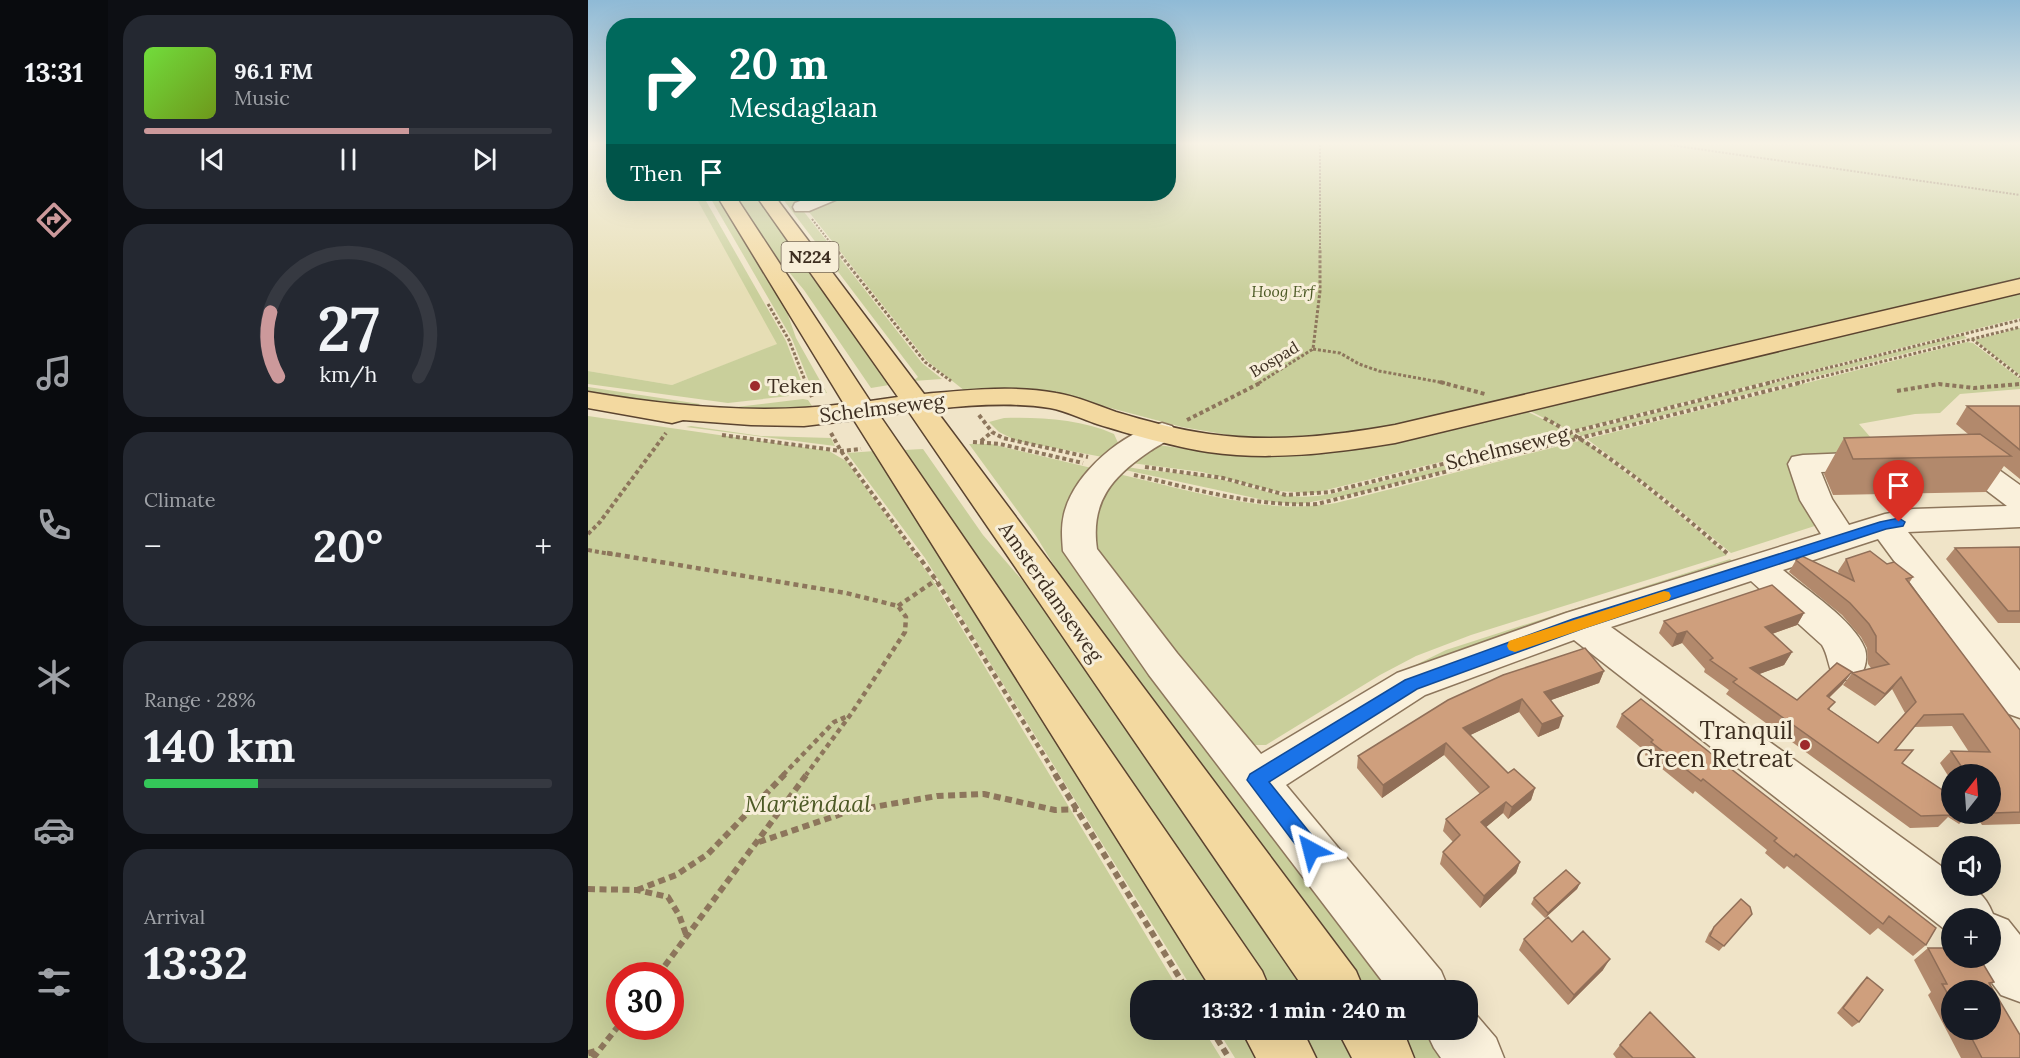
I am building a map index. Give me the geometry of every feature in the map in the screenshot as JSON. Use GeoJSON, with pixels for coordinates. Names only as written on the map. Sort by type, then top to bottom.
{"type":"FeatureCollection","features":[{"type":"Feature","properties":{"kind":"main road","name":"N224"},"geometry":{"type":"LineString","coordinates":[[729,201],[866,417]]}},
{"type":"Feature","properties":{"kind":"main road","name":"Amsterdamseweg"},"geometry":{"type":"LineString","coordinates":[[769,201],[1330,980]]}},
{"type":"Feature","properties":{"kind":"main road","name":"Schelmseweg"},"geometry":{"type":"LineString","coordinates":[[588,400],[651,409],[705,423],[750,429],[831,432],[866,417],[921,410],[1021,412],[1110,419],[1216,444],[1255,448],[1305,447],[1387,435],[2020,286]]}},
{"type":"Feature","properties":{"kind":"main road"},"geometry":{"type":"LineString","coordinates":[[866,417],[1236,980]]}},
{"type":"Feature","properties":{"kind":"main road"},"geometry":{"type":"LineString","coordinates":[[1276,1040],[1288,1058]]}},
{"type":"Feature","properties":{"kind":"main road"},"geometry":{"type":"LineString","coordinates":[[1373,1040],[1386,1058]]}},
{"type":"Feature","properties":{"kind":"street"},"geometry":{"type":"LineString","coordinates":[[802,207],[817,201]]}},
{"type":"Feature","properties":{"kind":"street"},"geometry":{"type":"LineString","coordinates":[[1162,432],[1131,448],[1089,492],[1080,508],[1076,537],[1080,551],[1163,664],[1414,980]]}},
{"type":"Feature","properties":{"kind":"street"},"geometry":{"type":"LineString","coordinates":[[1841,539],[1816,500],[1803,464],[1963,458],[2020,500]]}},
{"type":"Feature","properties":{"kind":"street"},"geometry":{"type":"LineString","coordinates":[[1256,780],[1411,684],[1579,624],[1743,561],[1912,520],[2020,516]]}},
{"type":"Feature","properties":{"kind":"street"},"geometry":{"type":"LineString","coordinates":[[1885,525],[2020,701]]}},
{"type":"Feature","properties":{"kind":"street"},"geometry":{"type":"LineString","coordinates":[[1743,561],[1835,635],[1846,650],[1847,665]]}},
{"type":"Feature","properties":{"kind":"street"},"geometry":{"type":"LineString","coordinates":[[1579,624],[1957,908]]}},
{"type":"Feature","properties":{"kind":"street"},"geometry":{"type":"LineString","coordinates":[[2001,952],[2020,976]]}},
{"type":"Feature","properties":{"kind":"street"},"geometry":{"type":"LineString","coordinates":[[1462,1040],[1476,1058]]}},
{"type":"Feature","properties":{"kind":"path","name":"Bospad"},"geometry":{"type":"LineString","coordinates":[[1162,432],[1267,379],[1313,349],[1320,291],[1320,194]]}},
{"type":"Feature","properties":{"kind":"path"},"geometry":{"type":"LineString","coordinates":[[802,207],[925,362],[949,380]]}},
{"type":"Feature","properties":{"kind":"path"},"geometry":{"type":"LineString","coordinates":[[766,301],[789,340],[831,432],[936,580],[1181,980]]}},
{"type":"Feature","properties":{"kind":"path","name":"Schelmseweg"},"geometry":{"type":"LineString","coordinates":[[1113,466],[1223,478],[1287,495],[1330,492],[2020,320]]}},
{"type":"Feature","properties":{"kind":"path","name":"Schelmseweg"},"geometry":{"type":"LineString","coordinates":[[992,432],[1016,442],[1113,466],[1271,504],[1297,506],[1340,500],[2020,327]]}},
{"type":"Feature","properties":{"kind":"path"},"geometry":{"type":"LineString","coordinates":[[1972,339],[2020,377]]}},
{"type":"Feature","properties":{"kind":"path"},"geometry":{"type":"LineString","coordinates":[[1313,349],[1340,352],[1359,364],[1379,371],[1467,387],[1515,405],[1571,432],[1663,498],[1743,561]]}},
{"type":"Feature","properties":{"kind":"path"},"geometry":{"type":"LineString","coordinates":[[1897,391],[1939,384],[1974,388],[2020,384]]}},
{"type":"Feature","properties":{"kind":"path"},"geometry":{"type":"LineString","coordinates":[[588,534],[600,522],[668,431],[673,428]]}},
{"type":"Feature","properties":{"kind":"path","name":"Schelmseweg"},"geometry":{"type":"LineString","coordinates":[[716,435],[831,432]]}},
{"type":"Feature","properties":{"kind":"path"},"geometry":{"type":"LineString","coordinates":[[980,441],[992,432]]}},
{"type":"Feature","properties":{"kind":"path"},"geometry":{"type":"LineString","coordinates":[[588,550],[846,593],[898,606],[906,617],[905,632],[851,714],[668,962]]}},
{"type":"Feature","properties":{"kind":"path"},"geometry":{"type":"LineString","coordinates":[[898,606],[936,580]]}},
{"type":"Feature","properties":{"kind":"path"},"geometry":{"type":"LineString","coordinates":[[636,890],[676,875],[708,854],[834,722],[851,714]]}},
{"type":"Feature","properties":{"kind":"path"},"geometry":{"type":"LineString","coordinates":[[758,842],[850,811],[937,796],[984,794],[1055,810],[1077,809]]}},
{"type":"Feature","properties":{"kind":"path"},"geometry":{"type":"LineString","coordinates":[[588,889],[636,890],[668,897],[679,915],[687,938]]}},
{"type":"Feature","properties":{"kind":"path"},"geometry":{"type":"LineString","coordinates":[[593,1058],[608,1040]]}},
{"type":"Feature","properties":{"kind":"path"},"geometry":{"type":"LineString","coordinates":[[1218,1040],[1229,1058]]}},
{"type":"Feature","properties":{"kind":"path"},"geometry":{"type":"LineString","coordinates":[[588,1053],[600,1050]]}},
{"type":"Feature","properties":{"kind":"shaded area"},"geometry":{"type":"Polygon","coordinates":[[[588,194],[606,194],[606,201],[698,201],[778,344],[672,385],[588,371],[588,194]]]}},
{"type":"Feature","properties":{"kind":"green space","name":"Hoog Erf"},"geometry":{"type":"Polygon","coordinates":[[[1176,194],[2020,194],[2020,282],[1368,433],[1272,440],[1182,427],[1054,393],[965,391],[927,361],[805,207],[831,201],[1176,201],[1176,194]]]}},
{"type":"Feature","properties":{"kind":"green space"},"geometry":{"type":"Polygon","coordinates":[[[698,201],[706,201],[786,341],[804,388],[798,395],[728,403],[588,384],[588,371],[672,385],[777,344],[698,201]]]}},
{"type":"Feature","properties":{"kind":"green space"},"geometry":{"type":"Polygon","coordinates":[[[712,201],[722,201],[781,295],[796,338],[827,393],[814,394],[792,339],[712,201]]]}},
{"type":"Feature","properties":{"kind":"green space"},"geometry":{"type":"Polygon","coordinates":[[[738,201],[761,201],[889,385],[871,388],[804,290],[773,253],[738,201]]]}},
{"type":"Feature","properties":{"kind":"green space"},"geometry":{"type":"Polygon","coordinates":[[[784,201],[794,201],[801,208],[922,363],[942,379],[913,381],[918,377],[784,201]]]}},
{"type":"Feature","properties":{"kind":"green space"},"geometry":{"type":"Polygon","coordinates":[[[2020,291],[2020,318],[1570,431],[1524,408],[2020,291]]]}},
{"type":"Feature","properties":{"kind":"green space"},"geometry":{"type":"Polygon","coordinates":[[[2020,328],[2020,375],[1975,340],[2020,328]]]}},
{"type":"Feature","properties":{"kind":"green space"},"geometry":{"type":"Polygon","coordinates":[[[1963,335],[1967,338],[1582,436],[1576,433],[1963,335]]]}},
{"type":"Feature","properties":{"kind":"green space"},"geometry":{"type":"Polygon","coordinates":[[[1967,342],[1973,343],[2020,379],[2020,389],[1960,394],[1940,413],[1915,414],[1859,424],[1884,453],[1795,455],[1821,524],[1731,553],[1665,498],[1587,439],[1967,342]]]}},
{"type":"Feature","properties":{"kind":"green space"},"geometry":{"type":"Polygon","coordinates":[[[588,387],[700,404],[696,407],[588,393],[588,387]]]}},
{"type":"Feature","properties":{"kind":"green space"},"geometry":{"type":"Polygon","coordinates":[[[808,400],[814,409],[710,409],[714,406],[736,407],[808,400]]]}},
{"type":"Feature","properties":{"kind":"green space"},"geometry":{"type":"Polygon","coordinates":[[[1522,409],[1567,431],[1314,493],[1275,491],[1202,472],[1131,463],[1158,445],[1216,453],[1522,409]]]}},
{"type":"Feature","properties":{"kind":"green space","name":"Mariëndaal"},"geometry":{"type":"Polygon","coordinates":[[[588,416],[829,451],[846,461],[932,579],[1173,980],[1130,980],[1130,1040],[1210,1040],[1221,1058],[588,1058],[588,416]]]}},
{"type":"Feature","properties":{"kind":"green space"},"geometry":{"type":"Polygon","coordinates":[[[1004,418],[1045,419],[1088,425],[1114,434],[1119,445],[1108,458],[1017,441],[999,432],[989,422],[1004,418]]]}},
{"type":"Feature","properties":{"kind":"green space"},"geometry":{"type":"Polygon","coordinates":[[[686,427],[761,436],[831,438],[835,446],[686,427]]]}},
{"type":"Feature","properties":{"kind":"green space"},"geometry":{"type":"Polygon","coordinates":[[[1572,434],[1578,437],[1349,495],[1300,504],[1273,502],[1125,470],[1127,467],[1203,476],[1271,493],[1298,497],[1313,496],[1331,494],[1572,434]]]}},
{"type":"Feature","properties":{"kind":"green space"},"geometry":{"type":"Polygon","coordinates":[[[1583,440],[1660,499],[1727,555],[1471,635],[1416,656],[1380,675],[1266,745],[1251,745],[1097,560],[1087,514],[1118,474],[1227,499],[1282,506],[1310,506],[1336,503],[1583,440]]]}},
{"type":"Feature","properties":{"kind":"green space"},"geometry":{"type":"Polygon","coordinates":[[[969,444],[991,444],[1100,470],[1067,520],[1397,980],[1353,980],[1089,623],[1036,536],[969,444]]]}},
{"type":"Feature","properties":{"kind":"green space"},"geometry":{"type":"Polygon","coordinates":[[[923,449],[983,535],[1041,602],[1307,980],[1263,980],[904,450],[923,449]]]}},
{"type":"Feature","properties":{"kind":"green space"},"geometry":{"type":"Polygon","coordinates":[[[875,451],[1216,980],[1187,980],[925,558],[847,453],[875,451]]]}},
{"type":"Feature","properties":{"kind":"green space"},"geometry":{"type":"Polygon","coordinates":[[[1730,559],[1735,564],[1268,750],[1377,684],[1446,650],[1730,559]]]}},
{"type":"Feature","properties":{"kind":"green space"},"geometry":{"type":"Polygon","coordinates":[[[1224,1040],[1254,1040],[1266,1058],[1235,1058],[1224,1040]]]}},
{"type":"Feature","properties":{"kind":"green space"},"geometry":{"type":"Polygon","coordinates":[[[1305,1040],[1349,1040],[1362,1058],[1317,1058],[1305,1040]]]}},
{"type":"Feature","properties":{"kind":"green space"},"geometry":{"type":"Polygon","coordinates":[[[1397,1040],[1442,1040],[1456,1058],[1410,1058],[1397,1040]]]}},
{"type":"Feature","properties":{"kind":"building"},"geometry":{"type":"Polygon","coordinates":[[[1967,406],[2020,406],[2020,450],[1967,406]]]}},
{"type":"Feature","properties":{"kind":"building"},"geometry":{"type":"Polygon","coordinates":[[[1980,434],[2011,456],[1853,459],[1844,438],[1980,434]]]}},
{"type":"Feature","properties":{"kind":"building"},"geometry":{"type":"Polygon","coordinates":[[[2020,547],[2020,611],[2008,611],[1955,548],[2020,547]]]}},
{"type":"Feature","properties":{"kind":"building"},"geometry":{"type":"Polygon","coordinates":[[[1870,551],[1887,564],[1894,562],[1913,577],[1906,579],[2020,730],[2020,812],[2001,813],[2001,764],[1960,764],[1951,751],[1990,752],[1963,714],[1924,715],[1895,750],[1913,750],[1902,763],[1941,789],[1941,815],[1921,816],[1733,682],[1737,679],[1710,660],[1713,658],[1687,631],[1677,634],[1664,621],[1772,585],[1804,613],[1765,627],[1792,652],[1750,668],[1797,700],[1837,663],[1852,672],[1827,696],[1835,702],[1828,709],[1878,743],[1916,702],[1901,677],[1885,694],[1852,673],[1889,664],[1876,652],[1876,636],[1869,624],[1850,603],[1796,560],[1802,556],[1854,581],[1846,559],[1870,551]]]}},
{"type":"Feature","properties":{"kind":"building"},"geometry":{"type":"Polygon","coordinates":[[[1585,648],[1604,671],[1544,692],[1563,716],[1542,724],[1522,699],[1463,728],[1508,773],[1514,769],[1535,788],[1512,807],[1506,802],[1481,822],[1520,862],[1484,896],[1443,852],[1460,835],[1446,819],[1489,787],[1446,743],[1383,785],[1358,756],[1448,700],[1503,675],[1585,648]]]}},
{"type":"Feature","properties":{"kind":"building"},"geometry":{"type":"Polygon","coordinates":[[[1641,699],[1936,928],[1926,945],[1889,916],[1883,924],[1796,854],[1794,857],[1774,841],[1777,838],[1703,779],[1701,781],[1651,742],[1653,740],[1622,714],[1641,699]]]}},
{"type":"Feature","properties":{"kind":"building"},"geometry":{"type":"Polygon","coordinates":[[[1566,870],[1580,883],[1548,913],[1534,898],[1566,870]]]}},
{"type":"Feature","properties":{"kind":"building"},"geometry":{"type":"Polygon","coordinates":[[[1741,899],[1750,907],[1752,914],[1724,946],[1710,936],[1714,927],[1741,899]]]}},
{"type":"Feature","properties":{"kind":"building"},"geometry":{"type":"Polygon","coordinates":[[[1548,917],[1572,942],[1583,931],[1610,959],[1574,995],[1524,939],[1548,917]]]}},
{"type":"Feature","properties":{"kind":"building"},"geometry":{"type":"Polygon","coordinates":[[[1928,948],[1941,948],[1941,968],[1986,968],[1993,980],[1945,980],[1928,948]]]}},
{"type":"Feature","properties":{"kind":"building"},"geometry":{"type":"Polygon","coordinates":[[[1867,977],[1883,990],[1859,1022],[1843,1008],[1867,977]]]}},
{"type":"Feature","properties":{"kind":"building"},"geometry":{"type":"Polygon","coordinates":[[[2001,1003],[2020,1035],[2020,1058],[1982,1058],[1973,1040],[2001,1040],[2001,1003]]]}},
{"type":"Feature","properties":{"kind":"building"},"geometry":{"type":"Polygon","coordinates":[[[1650,1012],[1695,1058],[1633,1058],[1620,1045],[1650,1012]]]}},
{"type":"Feature","properties":{"kind":"slow traffic"},"geometry":{"type":"LineString","coordinates":[[1515,646],[1664,596]]}},
{"type":"Feature","properties":{"kind":"place","name":"Teken"},"geometry":{"type":"Point","coordinates":[755,386]}},
{"type":"Feature","properties":{"kind":"place","name":"Tranquil Green Retreat"},"geometry":{"type":"Point","coordinates":[1805,745]}},
{"type":"Feature","properties":{"kind":"route"},"geometry":{"type":"LineString","coordinates":[[1311,850],[1256,780],[1411,684],[1579,624],[1899,522]]}}]}
